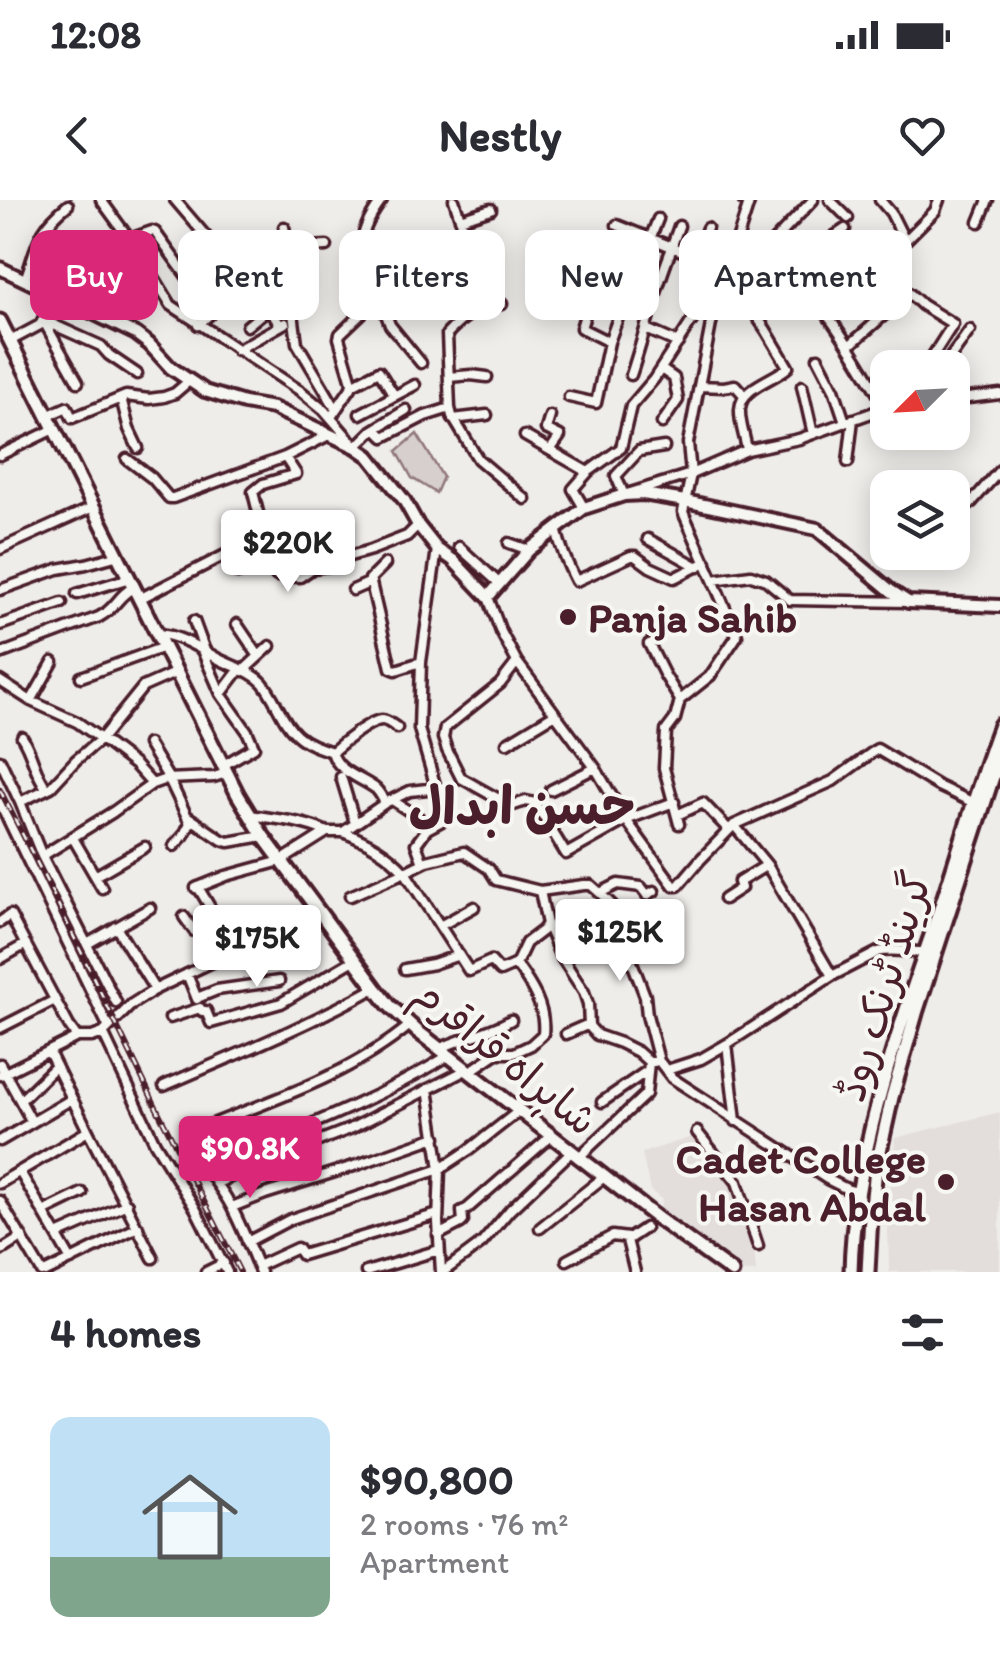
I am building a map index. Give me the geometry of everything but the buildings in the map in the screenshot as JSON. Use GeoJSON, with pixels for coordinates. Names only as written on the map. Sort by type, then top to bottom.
{"type":"FeatureCollection","features":[{"type":"Feature","properties":{"kind":"highway","name":"شاہراہ قراقرم"},"geometry":{"type":"LineString","coordinates":[[0,321],[224,769],[263,836],[375,988],[443,1052],[732,1272]]}},
{"type":"Feature","properties":{"kind":"highway","name":"گرینڈ ٹرنک روڈ"},"geometry":{"type":"LineString","coordinates":[[849,1272],[858,1192],[878,1106],[922,958],[1000,724]]}},
{"type":"Feature","properties":{"kind":"highway","name":"گرینڈ ٹرنک روڈ"},"geometry":{"type":"LineString","coordinates":[[868,1272],[876,1169],[892,1097],[916,1010],[996,777],[1000,755]]}},
{"type":"Feature","properties":{"kind":"main road"},"geometry":{"type":"LineString","coordinates":[[0,268],[30,282]]}},
{"type":"Feature","properties":{"kind":"main road"},"geometry":{"type":"LineString","coordinates":[[107,320],[136,334],[171,368],[205,391],[273,408],[369,456],[438,549],[488,597],[528,550],[584,508],[624,494],[661,496],[817,529],[908,602],[1000,606]]}},
{"type":"Feature","properties":{"kind":"street"},"geometry":{"type":"LineString","coordinates":[[101,200],[123,230]]}},
{"type":"Feature","properties":{"kind":"street"},"geometry":{"type":"LineString","coordinates":[[176,200],[201,230]]}},
{"type":"Feature","properties":{"kind":"street"},"geometry":{"type":"LineString","coordinates":[[364,230],[382,200]]}},
{"type":"Feature","properties":{"kind":"street"},"geometry":{"type":"LineString","coordinates":[[454,200],[464,230]]}},
{"type":"Feature","properties":{"kind":"street"},"geometry":{"type":"LineString","coordinates":[[784,230],[813,200]]}},
{"type":"Feature","properties":{"kind":"street"},"geometry":{"type":"LineString","coordinates":[[830,200],[848,218]]}},
{"type":"Feature","properties":{"kind":"street"},"geometry":{"type":"LineString","coordinates":[[882,201],[905,241],[936,211],[939,200]]}},
{"type":"Feature","properties":{"kind":"street"},"geometry":{"type":"LineString","coordinates":[[979,222],[988,200]]}},
{"type":"Feature","properties":{"kind":"street"},"geometry":{"type":"LineString","coordinates":[[738,230],[747,201]]}},
{"type":"Feature","properties":{"kind":"street"},"geometry":{"type":"LineString","coordinates":[[25,280],[36,242],[49,220],[68,205]]}},
{"type":"Feature","properties":{"kind":"street"},"geometry":{"type":"LineString","coordinates":[[460,220],[491,208]]}},
{"type":"Feature","properties":{"kind":"street"},"geometry":{"type":"LineString","coordinates":[[651,230],[658,219]]}},
{"type":"Feature","properties":{"kind":"street"},"geometry":{"type":"LineString","coordinates":[[617,225],[629,230]]}},
{"type":"Feature","properties":{"kind":"street"},"geometry":{"type":"LineString","coordinates":[[659,279],[679,226]]}},
{"type":"Feature","properties":{"kind":"street"},"geometry":{"type":"LineString","coordinates":[[158,236],[178,263]]}},
{"type":"Feature","properties":{"kind":"street"},"geometry":{"type":"LineString","coordinates":[[659,242],[679,251]]}},
{"type":"Feature","properties":{"kind":"street"},"geometry":{"type":"LineString","coordinates":[[319,246],[327,246]]}},
{"type":"Feature","properties":{"kind":"street"},"geometry":{"type":"LineString","coordinates":[[158,288],[165,299],[198,325],[334,413]]}},
{"type":"Feature","properties":{"kind":"street"},"geometry":{"type":"LineString","coordinates":[[850,345],[909,293],[952,324],[936,350]]}},
{"type":"Feature","properties":{"kind":"street"},"geometry":{"type":"LineString","coordinates":[[6,339],[40,325],[43,320]]}},
{"type":"Feature","properties":{"kind":"street"},"geometry":{"type":"LineString","coordinates":[[43,320],[101,346],[136,374]]}},
{"type":"Feature","properties":{"kind":"street"},"geometry":{"type":"LineString","coordinates":[[43,320],[78,382]]}},
{"type":"Feature","properties":{"kind":"street"},"geometry":{"type":"LineString","coordinates":[[198,325],[203,320]]}},
{"type":"Feature","properties":{"kind":"street"},"geometry":{"type":"LineString","coordinates":[[247,326],[254,320]]}},
{"type":"Feature","properties":{"kind":"street"},"geometry":{"type":"LineString","coordinates":[[277,320],[280,325]]}},
{"type":"Feature","properties":{"kind":"street"},"geometry":{"type":"LineString","coordinates":[[237,350],[292,320]]}},
{"type":"Feature","properties":{"kind":"street"},"geometry":{"type":"LineString","coordinates":[[294,320],[298,343],[356,447],[365,436],[406,410]]}},
{"type":"Feature","properties":{"kind":"street"},"geometry":{"type":"LineString","coordinates":[[352,385],[339,338],[355,320]]}},
{"type":"Feature","properties":{"kind":"street"},"geometry":{"type":"LineString","coordinates":[[389,320],[421,363]]}},
{"type":"Feature","properties":{"kind":"street"},"geometry":{"type":"LineString","coordinates":[[460,320],[446,336],[450,408],[478,459],[525,499]]}},
{"type":"Feature","properties":{"kind":"street"},"geometry":{"type":"LineString","coordinates":[[584,320],[581,328],[609,342]]}},
{"type":"Feature","properties":{"kind":"street"},"geometry":{"type":"LineString","coordinates":[[569,397],[596,403],[614,320]]}},
{"type":"Feature","properties":{"kind":"street"},"geometry":{"type":"LineString","coordinates":[[632,376],[648,320]]}},
{"type":"Feature","properties":{"kind":"street"},"geometry":{"type":"LineString","coordinates":[[584,508],[572,491],[588,472],[621,448],[632,406],[693,320]]}},
{"type":"Feature","properties":{"kind":"street"},"geometry":{"type":"LineString","coordinates":[[712,320],[688,444],[690,474],[683,512],[702,564],[714,580],[737,636],[710,676],[680,700],[675,719],[666,731],[664,768],[678,820],[703,803],[732,828],[767,865],[832,976]]}},
{"type":"Feature","properties":{"kind":"street"},"geometry":{"type":"LineString","coordinates":[[747,450],[740,406],[744,395],[788,367],[759,320]]}},
{"type":"Feature","properties":{"kind":"street"},"geometry":{"type":"LineString","coordinates":[[831,320],[870,379]]}},
{"type":"Feature","properties":{"kind":"street"},"geometry":{"type":"LineString","coordinates":[[646,329],[678,343]]}},
{"type":"Feature","properties":{"kind":"street"},"geometry":{"type":"LineString","coordinates":[[955,350],[970,330]]}},
{"type":"Feature","properties":{"kind":"street"},"geometry":{"type":"LineString","coordinates":[[818,358],[849,420],[848,462]]}},
{"type":"Feature","properties":{"kind":"street"},"geometry":{"type":"LineString","coordinates":[[661,369],[674,378],[678,400],[662,422]]}},
{"type":"Feature","properties":{"kind":"street"},"geometry":{"type":"LineString","coordinates":[[334,413],[352,385],[379,371],[394,394]]}},
{"type":"Feature","properties":{"kind":"street"},"geometry":{"type":"LineString","coordinates":[[449,377],[487,377]]}},
{"type":"Feature","properties":{"kind":"street"},"geometry":{"type":"LineString","coordinates":[[47,416],[67,407],[72,418],[126,396],[164,397],[189,381]]}},
{"type":"Feature","properties":{"kind":"street"},"geometry":{"type":"LineString","coordinates":[[360,414],[415,384]]}},
{"type":"Feature","properties":{"kind":"street"},"geometry":{"type":"LineString","coordinates":[[699,386],[735,385],[744,395]]}},
{"type":"Feature","properties":{"kind":"street"},"geometry":{"type":"LineString","coordinates":[[802,386],[813,434]]}},
{"type":"Feature","properties":{"kind":"street"},"geometry":{"type":"LineString","coordinates":[[970,398],[1000,394]]}},
{"type":"Feature","properties":{"kind":"street"},"geometry":{"type":"LineString","coordinates":[[121,398],[138,448]]}},
{"type":"Feature","properties":{"kind":"street"},"geometry":{"type":"LineString","coordinates":[[376,429],[384,437],[450,408]]}},
{"type":"Feature","properties":{"kind":"street"},"geometry":{"type":"LineString","coordinates":[[664,447],[639,452],[616,476],[624,494],[690,474],[747,450],[813,434],[870,413]]}},
{"type":"Feature","properties":{"kind":"street"},"geometry":{"type":"LineString","coordinates":[[454,418],[487,415]]}},
{"type":"Feature","properties":{"kind":"street"},"geometry":{"type":"LineString","coordinates":[[550,416],[546,428],[560,436],[550,450]]}},
{"type":"Feature","properties":{"kind":"street"},"geometry":{"type":"LineString","coordinates":[[0,455],[54,429]]}},
{"type":"Feature","properties":{"kind":"street"},"geometry":{"type":"LineString","coordinates":[[127,459],[173,498],[330,435]]}},
{"type":"Feature","properties":{"kind":"street"},"geometry":{"type":"LineString","coordinates":[[525,436],[588,472]]}},
{"type":"Feature","properties":{"kind":"street"},"geometry":{"type":"LineString","coordinates":[[276,574],[253,492],[263,484],[296,474],[285,456]]}},
{"type":"Feature","properties":{"kind":"street"},"geometry":{"type":"LineString","coordinates":[[971,503],[1000,470]]}},
{"type":"Feature","properties":{"kind":"street"},"geometry":{"type":"LineString","coordinates":[[0,549],[93,507]]}},
{"type":"Feature","properties":{"kind":"street"},"geometry":{"type":"LineString","coordinates":[[0,654],[98,618],[113,609],[124,592],[229,553],[238,573],[260,562],[276,574],[300,577],[313,568],[407,536],[418,525]]}},
{"type":"Feature","properties":{"kind":"street"},"geometry":{"type":"LineString","coordinates":[[556,529],[565,563],[576,581],[631,556],[674,578],[702,564]]}},
{"type":"Feature","properties":{"kind":"street"},"geometry":{"type":"LineString","coordinates":[[648,539],[702,564]]}},
{"type":"Feature","properties":{"kind":"street"},"geometry":{"type":"LineString","coordinates":[[509,543],[528,550]]}},
{"type":"Feature","properties":{"kind":"street"},"geometry":{"type":"LineString","coordinates":[[458,546],[500,584]]}},
{"type":"Feature","properties":{"kind":"street"},"geometry":{"type":"LineString","coordinates":[[422,863],[416,844],[427,829],[442,821],[419,729],[421,662],[438,549]]}},
{"type":"Feature","properties":{"kind":"street"},"geometry":{"type":"LineString","coordinates":[[0,590],[58,569],[119,555]]}},
{"type":"Feature","properties":{"kind":"street"},"geometry":{"type":"LineString","coordinates":[[385,564],[370,582],[392,668],[421,662]]}},
{"type":"Feature","properties":{"kind":"street"},"geometry":{"type":"LineString","coordinates":[[714,580],[751,575],[766,580],[790,600],[908,602]]}},
{"type":"Feature","properties":{"kind":"street"},"geometry":{"type":"LineString","coordinates":[[353,590],[370,582]]}},
{"type":"Feature","properties":{"kind":"street"},"geometry":{"type":"LineString","coordinates":[[78,594],[135,588]]}},
{"type":"Feature","properties":{"kind":"street"},"geometry":{"type":"LineString","coordinates":[[488,597],[517,662],[676,887],[732,828],[833,781],[877,749],[974,803]]}},
{"type":"Feature","properties":{"kind":"street"},"geometry":{"type":"LineString","coordinates":[[0,624],[62,603]]}},
{"type":"Feature","properties":{"kind":"street"},"geometry":{"type":"LineString","coordinates":[[42,856],[152,784],[214,777],[254,746],[221,694],[194,620]]}},
{"type":"Feature","properties":{"kind":"street"},"geometry":{"type":"LineString","coordinates":[[238,624],[258,655]]}},
{"type":"Feature","properties":{"kind":"street"},"geometry":{"type":"LineString","coordinates":[[158,634],[169,634],[256,676],[294,733],[308,744],[332,752]]}},
{"type":"Feature","properties":{"kind":"street"},"geometry":{"type":"LineString","coordinates":[[649,644],[680,700]]}},
{"type":"Feature","properties":{"kind":"street"},"geometry":{"type":"LineString","coordinates":[[221,694],[270,646]]}},
{"type":"Feature","properties":{"kind":"street"},"geometry":{"type":"LineString","coordinates":[[81,677],[164,647]]}},
{"type":"Feature","properties":{"kind":"street"},"geometry":{"type":"LineString","coordinates":[[31,701],[53,662]]}},
{"type":"Feature","properties":{"kind":"street"},"geometry":{"type":"LineString","coordinates":[[517,662],[500,684],[445,728],[443,738],[466,782],[514,805],[526,800],[535,803],[566,854],[626,820],[674,802]]}},
{"type":"Feature","properties":{"kind":"street"},"geometry":{"type":"LineString","coordinates":[[20,802],[47,789],[101,739],[143,687],[177,672]]}},
{"type":"Feature","properties":{"kind":"street"},"geometry":{"type":"LineString","coordinates":[[0,681],[31,701],[77,722],[135,766],[152,784]]}},
{"type":"Feature","properties":{"kind":"street"},"geometry":{"type":"LineString","coordinates":[[507,744],[556,714]]}},
{"type":"Feature","properties":{"kind":"street"},"geometry":{"type":"LineString","coordinates":[[332,752],[378,720],[386,720],[397,728]]}},
{"type":"Feature","properties":{"kind":"street"},"geometry":{"type":"LineString","coordinates":[[22,737],[37,776],[47,789]]}},
{"type":"Feature","properties":{"kind":"street"},"geometry":{"type":"LineString","coordinates":[[148,744],[187,816],[189,828],[174,846]]}},
{"type":"Feature","properties":{"kind":"street"},"geometry":{"type":"LineString","coordinates":[[332,752],[334,761],[389,802],[418,817],[427,829]]}},
{"type":"Feature","properties":{"kind":"street"},"geometry":{"type":"LineString","coordinates":[[0,760],[42,856],[116,1002]]}},
{"type":"Feature","properties":{"kind":"street"},"geometry":{"type":"LineString","coordinates":[[432,771],[453,763]]}},
{"type":"Feature","properties":{"kind":"street"},"geometry":{"type":"LineString","coordinates":[[551,790],[595,768]]}},
{"type":"Feature","properties":{"kind":"street"},"geometry":{"type":"LineString","coordinates":[[341,777],[355,823]]}},
{"type":"Feature","properties":{"kind":"street"},"geometry":{"type":"LineString","coordinates":[[342,832],[410,791],[436,788]]}},
{"type":"Feature","properties":{"kind":"street"},"geometry":{"type":"LineString","coordinates":[[1,807],[155,1144],[195,1208],[225,1268],[206,1272]]}},
{"type":"Feature","properties":{"kind":"street"},"geometry":{"type":"LineString","coordinates":[[250,814],[342,832],[392,857],[468,971],[491,961],[500,971],[516,964],[526,943],[546,924]]}},
{"type":"Feature","properties":{"kind":"street"},"geometry":{"type":"LineString","coordinates":[[187,816],[229,842],[263,836]]}},
{"type":"Feature","properties":{"kind":"street"},"geometry":{"type":"LineString","coordinates":[[0,837],[13,830]]}},
{"type":"Feature","properties":{"kind":"street"},"geometry":{"type":"LineString","coordinates":[[236,950],[197,887],[281,861],[327,832]]}},
{"type":"Feature","properties":{"kind":"street"},"geometry":{"type":"LineString","coordinates":[[74,838],[102,888]]}},
{"type":"Feature","properties":{"kind":"street"},"geometry":{"type":"LineString","coordinates":[[95,876],[145,847]]}},
{"type":"Feature","properties":{"kind":"street"},"geometry":{"type":"LineString","coordinates":[[350,896],[422,863],[464,852],[489,869],[496,880],[540,890],[591,886],[614,907],[618,928],[645,996],[659,1061],[672,1078],[827,1179],[858,1192]]}},
{"type":"Feature","properties":{"kind":"street"},"geometry":{"type":"LineString","coordinates":[[724,898],[741,888],[739,882],[767,865]]}},
{"type":"Feature","properties":{"kind":"street"},"geometry":{"type":"LineString","coordinates":[[600,893],[623,883],[641,887],[647,895],[654,891]]}},
{"type":"Feature","properties":{"kind":"street"},"geometry":{"type":"LineString","coordinates":[[428,1089],[440,1170],[438,1235],[442,1272],[482,1243],[510,1210],[646,1094],[648,1066],[638,1052],[596,1035],[589,1024],[584,992],[546,924],[540,890]]}},
{"type":"Feature","properties":{"kind":"street"},"geometry":{"type":"LineString","coordinates":[[440,926],[474,906]]}},
{"type":"Feature","properties":{"kind":"street"},"geometry":{"type":"LineString","coordinates":[[87,944],[150,908]]}},
{"type":"Feature","properties":{"kind":"street"},"geometry":{"type":"LineString","coordinates":[[2,1074],[77,1037],[92,1037],[154,990],[319,911]]}},
{"type":"Feature","properties":{"kind":"street"},"geometry":{"type":"LineString","coordinates":[[0,922],[10,915],[77,1037]]}},
{"type":"Feature","properties":{"kind":"street"},"geometry":{"type":"LineString","coordinates":[[184,917],[194,930],[216,918]]}},
{"type":"Feature","properties":{"kind":"street"},"geometry":{"type":"LineString","coordinates":[[116,927],[154,990]]}},
{"type":"Feature","properties":{"kind":"street"},"geometry":{"type":"LineString","coordinates":[[0,959],[26,944]]}},
{"type":"Feature","properties":{"kind":"street"},"geometry":{"type":"LineString","coordinates":[[666,1070],[700,1059],[727,1044],[832,976],[878,952],[909,953],[922,958]]}},
{"type":"Feature","properties":{"kind":"street"},"geometry":{"type":"LineString","coordinates":[[405,969],[459,955]]}},
{"type":"Feature","properties":{"kind":"street"},"geometry":{"type":"LineString","coordinates":[[187,974],[211,1023],[281,1002],[354,960]]}},
{"type":"Feature","properties":{"kind":"street"},"geometry":{"type":"LineString","coordinates":[[218,1183],[392,1110],[497,1053],[514,1054],[530,1046],[543,1034],[545,1020],[532,988],[516,964]]}},
{"type":"Feature","properties":{"kind":"street"},"geometry":{"type":"LineString","coordinates":[[170,1018],[217,990],[279,981]]}},
{"type":"Feature","properties":{"kind":"street"},"geometry":{"type":"LineString","coordinates":[[164,1086],[224,1062],[375,988]]}},
{"type":"Feature","properties":{"kind":"street"},"geometry":{"type":"LineString","coordinates":[[0,1028],[55,1000]]}},
{"type":"Feature","properties":{"kind":"street"},"geometry":{"type":"LineString","coordinates":[[236,1155],[416,1075],[458,1040],[511,1020]]}},
{"type":"Feature","properties":{"kind":"street"},"geometry":{"type":"LineString","coordinates":[[566,1034],[589,1024]]}},
{"type":"Feature","properties":{"kind":"street"},"geometry":{"type":"LineString","coordinates":[[410,1025],[343,1070],[198,1130],[192,1136],[194,1150],[232,1208],[259,1269],[297,1248],[302,1255],[438,1214]]}},
{"type":"Feature","properties":{"kind":"street"},"geometry":{"type":"LineString","coordinates":[[727,1044],[736,1121]]}},
{"type":"Feature","properties":{"kind":"street"},"geometry":{"type":"LineString","coordinates":[[49,1052],[153,1258]]}},
{"type":"Feature","properties":{"kind":"street"},"geometry":{"type":"LineString","coordinates":[[602,1102],[659,1061]]}},
{"type":"Feature","properties":{"kind":"street"},"geometry":{"type":"LineString","coordinates":[[0,1064],[2,1074],[32,1122]]}},
{"type":"Feature","properties":{"kind":"street"},"geometry":{"type":"LineString","coordinates":[[21,1100],[56,1066]]}},
{"type":"Feature","properties":{"kind":"street"},"geometry":{"type":"LineString","coordinates":[[0,1141],[72,1099]]}},
{"type":"Feature","properties":{"kind":"street"},"geometry":{"type":"LineString","coordinates":[[248,1242],[291,1219],[440,1170],[519,1111]]}},
{"type":"Feature","properties":{"kind":"street"},"geometry":{"type":"LineString","coordinates":[[0,1183],[88,1131]]}},
{"type":"Feature","properties":{"kind":"street"},"geometry":{"type":"LineString","coordinates":[[697,1132],[736,1182],[758,1246]]}},
{"type":"Feature","properties":{"kind":"street"},"geometry":{"type":"LineString","coordinates":[[438,1235],[464,1221],[460,1212],[551,1136]]}},
{"type":"Feature","properties":{"kind":"street"},"geometry":{"type":"LineString","coordinates":[[232,1208],[436,1137]]}},
{"type":"Feature","properties":{"kind":"street"},"geometry":{"type":"LineString","coordinates":[[20,1172],[71,1260]]}},
{"type":"Feature","properties":{"kind":"street"},"geometry":{"type":"LineString","coordinates":[[540,1228],[604,1177]]}},
{"type":"Feature","properties":{"kind":"street"},"geometry":{"type":"LineString","coordinates":[[43,1212],[82,1193]]}},
{"type":"Feature","properties":{"kind":"street"},"geometry":{"type":"LineString","coordinates":[[0,1200],[44,1272],[138,1227]]}},
{"type":"Feature","properties":{"kind":"street"},"geometry":{"type":"LineString","coordinates":[[57,1235],[127,1204]]}},
{"type":"Feature","properties":{"kind":"street"},"geometry":{"type":"LineString","coordinates":[[567,1260],[612,1236],[628,1238],[645,1228]]}},
{"type":"Feature","properties":{"kind":"street"},"geometry":{"type":"LineString","coordinates":[[0,1250],[22,1236]]}},
{"type":"Feature","properties":{"kind":"street"},"geometry":{"type":"LineString","coordinates":[[628,1238],[634,1272]]}},
{"type":"Feature","properties":{"kind":"street"},"geometry":{"type":"LineString","coordinates":[[366,1272],[439,1250]]}},
{"type":"Feature","properties":{"kind":"shaded area"},"geometry":{"type":"Polygon","coordinates":[[[417,434],[443,477],[436,493],[412,478],[397,451],[417,434]]]}},
{"type":"Feature","properties":{"kind":"shaded area","name":"Cadet College Hasan Abdal"},"geometry":{"type":"Polygon","coordinates":[[[1000,1112],[1000,1272],[889,1272],[888,1227],[895,1138],[1000,1112]]]}},
{"type":"Feature","properties":{"kind":"shaded area"},"geometry":{"type":"Polygon","coordinates":[[[698,1135],[736,1186],[754,1244],[756,1272],[744,1272],[659,1211],[662,1200],[650,1190],[642,1153],[698,1135]]]}},
{"type":"Feature","properties":{"kind":"railway"},"geometry":{"type":"LineString","coordinates":[[0,790],[240,1272]]}},
{"type":"Feature","properties":{"kind":"place","name":"Panja Sahib"},"geometry":{"type":"Point","coordinates":[568,617]}},
{"type":"Feature","properties":{"kind":"place","name":"Cadet College Hasan Abdal"},"geometry":{"type":"Point","coordinates":[946,1182]}},
{"type":"Feature","properties":{"kind":"district","name":"حسن ابدال"},"geometry":{"type":"Point","coordinates":[522,806]}}]}
